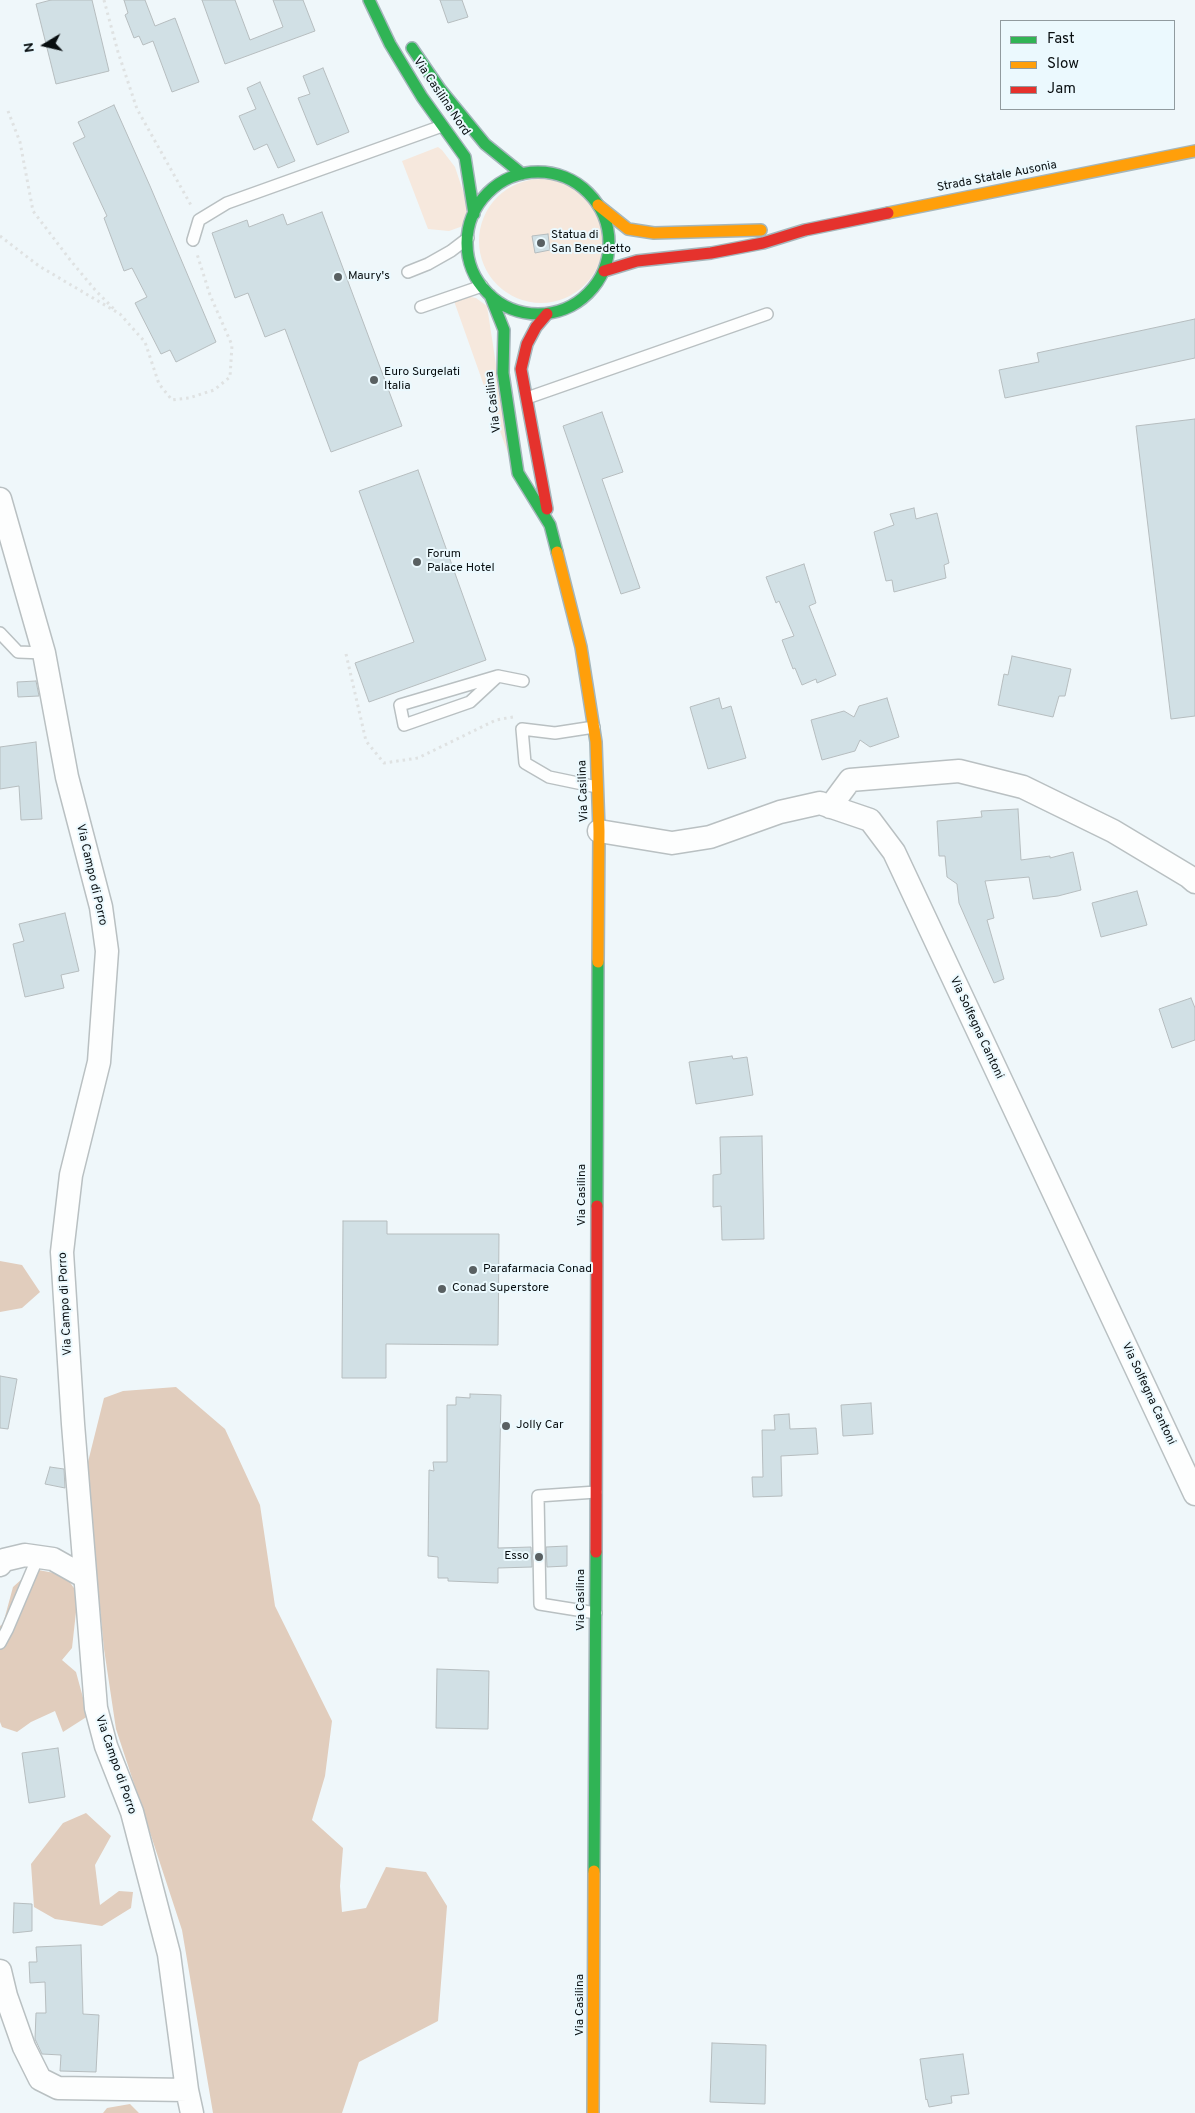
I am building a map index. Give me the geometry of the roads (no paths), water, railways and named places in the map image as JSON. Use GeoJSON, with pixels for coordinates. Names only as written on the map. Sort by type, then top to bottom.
{"type":"FeatureCollection","features":[{"type":"Feature","properties":{"kind":"main road","name":"Via Casilina Nord"},"geometry":{"type":"LineString","coordinates":[[369,0],[390,44],[442,126],[465,157],[474,214]]}},
{"type":"Feature","properties":{"kind":"main road"},"geometry":{"type":"LineString","coordinates":[[374,0],[392,21]]}},
{"type":"Feature","properties":{"kind":"main road","name":"Via Casilina Nord"},"geometry":{"type":"LineString","coordinates":[[404,36],[440,88],[485,144],[522,174]]}},
{"type":"Feature","properties":{"kind":"main road","name":"Strada Statale Ausonia"},"geometry":{"type":"LineString","coordinates":[[604,271],[636,261],[710,253],[763,243],[805,230],[1195,151]]}},
{"type":"Feature","properties":{"kind":"main road"},"geometry":{"type":"LineString","coordinates":[[540,172],[557,174],[573,181],[587,191],[598,205],[607,226],[609,249],[604,271],[594,287],[581,300],[565,309],[547,314],[526,313],[507,307],[490,295],[482,286],[473,271],[468,255],[468,238],[474,214],[485,196],[502,182],[522,174],[540,172]]}},
{"type":"Feature","properties":{"kind":"main road","name":"Strada Statale Ausonia"},"geometry":{"type":"LineString","coordinates":[[598,205],[628,229],[654,233],[805,230]]}},
{"type":"Feature","properties":{"kind":"main road","name":"Via Casilina"},"geometry":{"type":"LineString","coordinates":[[490,295],[504,330],[504,374],[518,473],[550,525],[581,647],[594,727],[599,831],[594,2113]]}},
{"type":"Feature","properties":{"kind":"main road"},"geometry":{"type":"LineString","coordinates":[[547,314],[527,344],[521,370],[534,449],[550,525]]}},
{"type":"Feature","properties":{"kind":"street","name":"Via Campo di Porro"},"geometry":{"type":"LineString","coordinates":[[0,499],[44,653],[67,777],[101,907],[107,951],[99,1062],[70,1175],[62,1252],[85,1577],[96,1708],[106,1746],[132,1812],[169,1954],[187,2090],[192,2113]]}},
{"type":"Feature","properties":{"kind":"street"},"geometry":{"type":"LineString","coordinates":[[830,807],[850,780],[959,771],[1023,787],[1113,831],[1195,882]]}},
{"type":"Feature","properties":{"kind":"street","name":"Via Solfegna Cantoni"},"geometry":{"type":"LineString","coordinates":[[599,831],[672,844],[710,837],[780,812],[820,803],[870,820],[894,852],[1188,1459],[1195,1494]]}},
{"type":"Feature","properties":{"kind":"street"},"geometry":{"type":"LineString","coordinates":[[0,1566],[4,1560],[25,1555],[53,1559],[85,1577]]}},
{"type":"Feature","properties":{"kind":"street"},"geometry":{"type":"LineString","coordinates":[[0,1971],[6,1996],[24,2047],[40,2079],[58,2088],[187,2090]]}},
{"type":"Feature","properties":{"kind":"lane"},"geometry":{"type":"LineString","coordinates":[[192,240],[199,220],[227,204],[442,126]]}},
{"type":"Feature","properties":{"kind":"lane"},"geometry":{"type":"LineString","coordinates":[[408,272],[428,264],[451,251],[468,238]]}},
{"type":"Feature","properties":{"kind":"lane"},"geometry":{"type":"LineString","coordinates":[[421,306],[482,286]]}},
{"type":"Feature","properties":{"kind":"lane"},"geometry":{"type":"LineString","coordinates":[[527,398],[767,314]]}},
{"type":"Feature","properties":{"kind":"lane"},"geometry":{"type":"LineString","coordinates":[[0,633],[18,652],[44,653]]}},
{"type":"Feature","properties":{"kind":"lane"},"geometry":{"type":"LineString","coordinates":[[498,676],[470,702],[404,725],[400,705],[498,676],[523,681]]}},
{"type":"Feature","properties":{"kind":"lane"},"geometry":{"type":"LineString","coordinates":[[594,727],[555,733],[522,729],[525,763],[549,777],[597,787]]}},
{"type":"Feature","properties":{"kind":"lane"},"geometry":{"type":"LineString","coordinates":[[596,1492],[538,1496],[540,1604],[596,1613]]}},
{"type":"Feature","properties":{"kind":"lane"},"geometry":{"type":"LineString","coordinates":[[0,1643],[8,1630],[38,1557]]}},
{"type":"Feature","properties":{"kind":"place","name":"Statua di San Benedetto"},"geometry":{"type":"Point","coordinates":[541,243]}},
{"type":"Feature","properties":{"kind":"place","name":"Maury's"},"geometry":{"type":"Point","coordinates":[338,277]}},
{"type":"Feature","properties":{"kind":"place","name":"Euro Surgelati Italia"},"geometry":{"type":"Point","coordinates":[374,380]}},
{"type":"Feature","properties":{"kind":"place","name":"Forum Palace Hotel"},"geometry":{"type":"Point","coordinates":[417,562]}},
{"type":"Feature","properties":{"kind":"place","name":"Parafarmacia Conad"},"geometry":{"type":"Point","coordinates":[473,1270]}},
{"type":"Feature","properties":{"kind":"place","name":"Conad Superstore"},"geometry":{"type":"Point","coordinates":[442,1289]}},
{"type":"Feature","properties":{"kind":"place","name":"Jolly Car"},"geometry":{"type":"Point","coordinates":[506,1426]}},
{"type":"Feature","properties":{"kind":"place","name":"Esso"},"geometry":{"type":"Point","coordinates":[539,1557]}}]}
